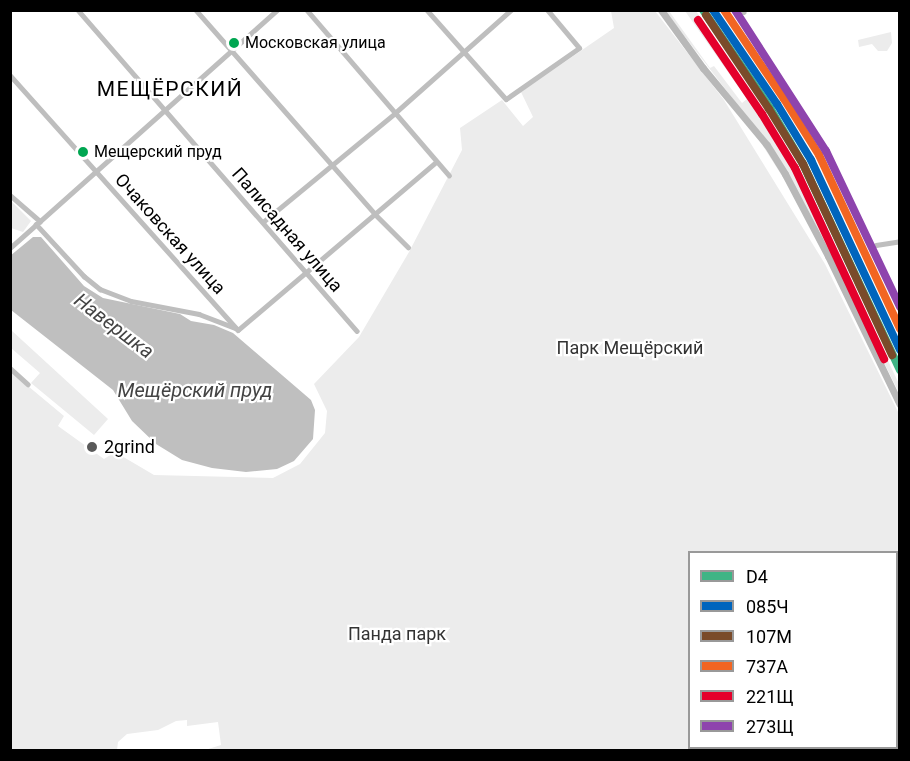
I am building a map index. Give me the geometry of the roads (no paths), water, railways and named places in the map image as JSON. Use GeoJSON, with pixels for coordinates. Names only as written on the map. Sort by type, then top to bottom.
{"type":"FeatureCollection","features":[{"type":"Feature","properties":{"kind":"street","name":"Палисадная улица"},"geometry":{"type":"LineString","coordinates":[[78,10],[357,331]]}},
{"type":"Feature","properties":{"kind":"street"},"geometry":{"type":"LineString","coordinates":[[196,10],[332,166],[408,247]]}},
{"type":"Feature","properties":{"kind":"street"},"geometry":{"type":"LineString","coordinates":[[10,248],[277,10]]}},
{"type":"Feature","properties":{"kind":"street"},"geometry":{"type":"LineString","coordinates":[[307,10],[448,174]]}},
{"type":"Feature","properties":{"kind":"street"},"geometry":{"type":"LineString","coordinates":[[427,10],[506,99],[579,48],[547,10]]}},
{"type":"Feature","properties":{"kind":"street"},"geometry":{"type":"LineString","coordinates":[[263,222],[395,113],[511,10]]}},
{"type":"Feature","properties":{"kind":"street"},"geometry":{"type":"LineString","coordinates":[[661,10],[703,68],[767,145],[785,174],[848,296],[900,405]]}},
{"type":"Feature","properties":{"kind":"street","name":"Очаковская улица"},"geometry":{"type":"LineString","coordinates":[[10,75],[238,330]]}},
{"type":"Feature","properties":{"kind":"street"},"geometry":{"type":"LineString","coordinates":[[10,195],[84,276],[100,289],[131,301],[199,314],[238,330],[304,270],[436,162]]}},
{"type":"Feature","properties":{"kind":"street"},"geometry":{"type":"LineString","coordinates":[[876,245],[900,241]]}},
{"type":"Feature","properties":{"kind":"street"},"geometry":{"type":"LineString","coordinates":[[10,368],[28,384]]}},
{"type":"Feature","properties":{"kind":"water","name":"Мещёрский пруд"},"geometry":{"type":"Polygon","coordinates":[[[33,237],[41,237],[84,286],[103,298],[180,314],[191,321],[214,325],[233,333],[311,400],[315,410],[313,439],[294,461],[277,469],[246,472],[212,468],[182,460],[156,444],[132,421],[113,390],[11,310],[10,256],[33,237]]]}},
{"type":"Feature","properties":{"kind":"place","name":"Московская улица"},"geometry":{"type":"Point","coordinates":[234,43]}},
{"type":"Feature","properties":{"kind":"place","name":"Мещерский пруд"},"geometry":{"type":"Point","coordinates":[83,152]}},
{"type":"Feature","properties":{"kind":"place","name":"2grind"},"geometry":{"type":"Point","coordinates":[92,447]}},
{"type":"Feature","properties":{"kind":"district","name":"МЕЩЁРСКИЙ"},"geometry":{"type":"Point","coordinates":[170,89]}},
{"type":"Feature","properties":{"kind":"water label","name":"Навершка"},"geometry":{"type":"Point","coordinates":[114,326]}},
{"type":"Feature","properties":{"kind":"park label","name":"Парк Мещёрский"},"geometry":{"type":"Point","coordinates":[630,348]}},
{"type":"Feature","properties":{"kind":"park label","name":"Панда парк"},"geometry":{"type":"Point","coordinates":[397,634]}}]}
